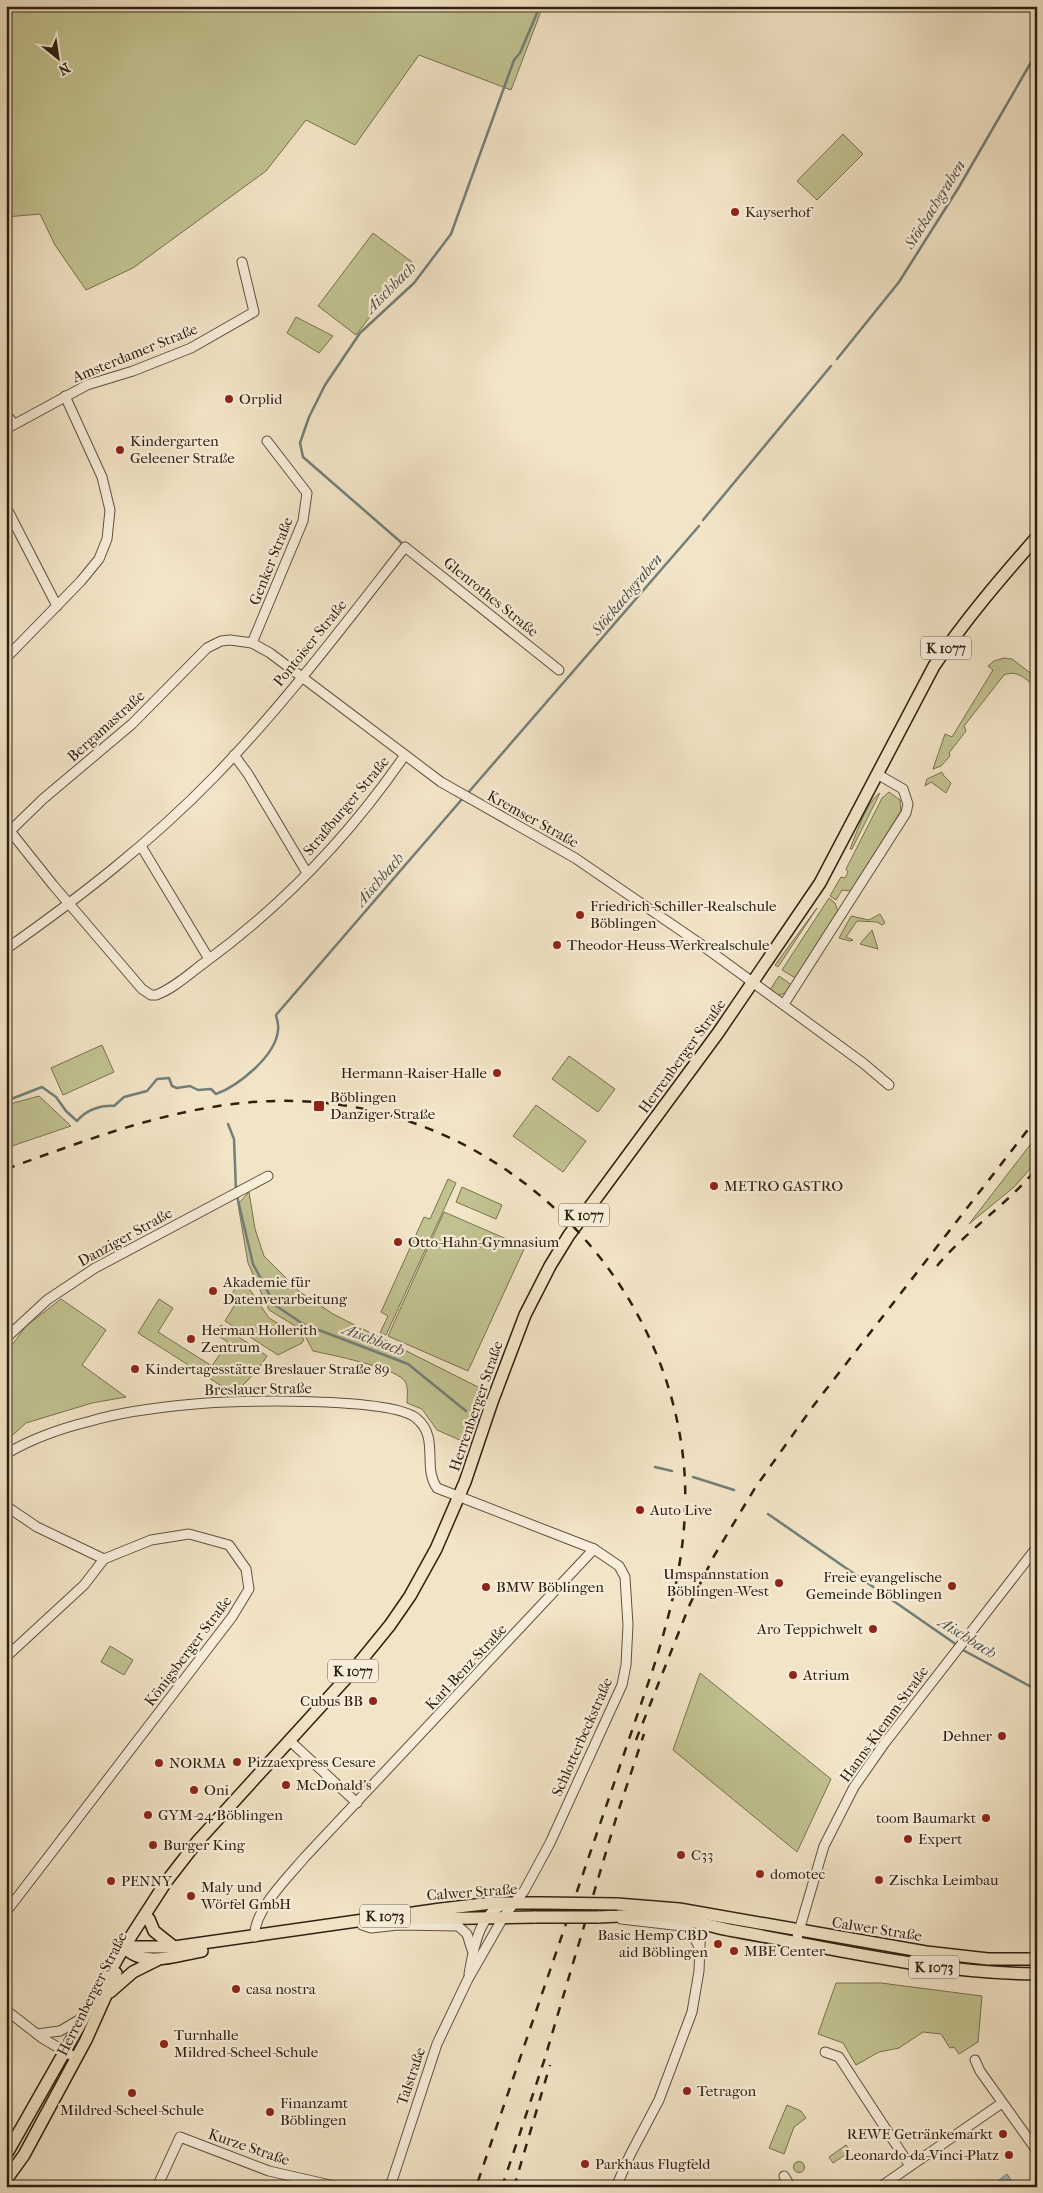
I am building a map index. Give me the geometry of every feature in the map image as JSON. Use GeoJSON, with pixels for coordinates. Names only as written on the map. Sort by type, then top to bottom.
{"type":"FeatureCollection","features":[{"type":"Feature","properties":{"kind":"main road","name":"Herrenberger Straße"},"geometry":{"type":"LineString","coordinates":[[6,2155],[85,2016],[182,1861],[293,1744],[399,1612],[428,1564],[459,1497],[515,1339],[550,1266],[569,1235],[754,982],[820,883],[934,666],[954,635],[1000,578],[1037,538]]}},
{"type":"Feature","properties":{"kind":"main road","name":"Herrenberger Straße"},"geometry":{"type":"LineString","coordinates":[[6,2180],[24,2154],[76,2058],[129,1948],[212,1828]]}},
{"type":"Feature","properties":{"kind":"main road","name":"Calwer Straße"},"geometry":{"type":"LineString","coordinates":[[129,1948],[174,1947],[492,1903],[542,1903],[617,1904],[670,1917],[701,1919],[798,1935],[842,1939],[955,1956],[1037,1959]]}},
{"type":"Feature","properties":{"kind":"main road","name":"Calwer Straße"},"geometry":{"type":"LineString","coordinates":[[129,1948],[138,1958],[158,1959],[398,1919],[504,1916],[598,1917],[640,1910]]}},
{"type":"Feature","properties":{"kind":"main road"},"geometry":{"type":"LineString","coordinates":[[149,1919],[154,1932],[174,1947]]}},
{"type":"Feature","properties":{"kind":"main road","name":"Calwer Straße"},"geometry":{"type":"LineString","coordinates":[[798,1935],[866,1956],[929,1967],[988,1973],[1037,1974]]}},
{"type":"Feature","properties":{"kind":"main road","name":"K 1073"},"geometry":{"type":"LineString","coordinates":[[107,1996],[129,1975],[158,1959]]}},
{"type":"Feature","properties":{"kind":"street","name":"Amsterdamer Straße"},"geometry":{"type":"LineString","coordinates":[[10,426],[87,385],[133,371],[191,348],[254,312],[242,262]]}},
{"type":"Feature","properties":{"kind":"street"},"geometry":{"type":"LineString","coordinates":[[6,658],[57,606],[99,559],[107,539],[110,519],[102,477],[65,396]]}},
{"type":"Feature","properties":{"kind":"street"},"geometry":{"type":"LineString","coordinates":[[6,414],[10,426]]}},
{"type":"Feature","properties":{"kind":"street","name":"Genker Straße"},"geometry":{"type":"LineString","coordinates":[[252,643],[303,521],[307,493],[267,441]]}},
{"type":"Feature","properties":{"kind":"street"},"geometry":{"type":"LineString","coordinates":[[6,507],[57,606]]}},
{"type":"Feature","properties":{"kind":"street","name":"Glenrothes Straße"},"geometry":{"type":"LineString","coordinates":[[405,547],[559,670]]}},
{"type":"Feature","properties":{"kind":"street","name":"Pontoiser Straße"},"geometry":{"type":"LineString","coordinates":[[6,949],[69,904],[141,846],[186,804],[234,755],[302,675],[405,547]]}},
{"type":"Feature","properties":{"kind":"street","name":"Bergamastraße"},"geometry":{"type":"LineString","coordinates":[[69,904],[10,831],[44,799],[132,724],[206,648],[221,641],[230,640],[252,643],[302,675]]}},
{"type":"Feature","properties":{"kind":"street","name":"Kremser Straße"},"geometry":{"type":"LineString","coordinates":[[302,675],[405,756],[459,793],[575,858],[754,982]]}},
{"type":"Feature","properties":{"kind":"street","name":"Straßburger Straße"},"geometry":{"type":"LineString","coordinates":[[234,755],[308,873]]}},
{"type":"Feature","properties":{"kind":"street","name":"Straßburger Straße"},"geometry":{"type":"LineString","coordinates":[[69,904],[142,989],[151,995],[160,994],[209,959],[274,906],[308,873],[363,811],[405,756]]}},
{"type":"Feature","properties":{"kind":"street"},"geometry":{"type":"LineString","coordinates":[[784,1004],[906,813],[908,804],[903,789],[877,774]]}},
{"type":"Feature","properties":{"kind":"street"},"geometry":{"type":"LineString","coordinates":[[141,846],[176,901],[209,959]]}},
{"type":"Feature","properties":{"kind":"street"},"geometry":{"type":"LineString","coordinates":[[754,982],[863,1063],[889,1085]]}},
{"type":"Feature","properties":{"kind":"street","name":"Danziger Straße"},"geometry":{"type":"LineString","coordinates":[[6,1338],[62,1288],[124,1252],[268,1176]]}},
{"type":"Feature","properties":{"kind":"street","name":"Breslauer Straße"},"geometry":{"type":"LineString","coordinates":[[6,1454],[22,1444],[91,1420],[142,1411],[197,1404],[240,1402],[347,1402],[396,1409],[417,1418],[424,1426],[431,1444],[432,1481],[442,1491],[459,1497]]}},
{"type":"Feature","properties":{"kind":"street","name":"Schlotterbeckstraße"},"geometry":{"type":"LineString","coordinates":[[459,1497],[594,1549],[619,1566],[626,1577],[628,1625],[626,1665],[622,1685],[550,1843],[515,1903]]}},
{"type":"Feature","properties":{"kind":"street"},"geometry":{"type":"LineString","coordinates":[[6,1506],[37,1528],[104,1559],[84,1585],[6,1657]]}},
{"type":"Feature","properties":{"kind":"street","name":"Königsberger Straße"},"geometry":{"type":"LineString","coordinates":[[6,1912],[232,1617],[249,1589],[246,1569],[229,1545],[189,1534],[151,1540],[104,1559]]}},
{"type":"Feature","properties":{"kind":"street","name":"Karl-Benz-Straße"},"geometry":{"type":"LineString","coordinates":[[255,1936],[255,1927],[268,1902],[305,1857],[594,1549]]}},
{"type":"Feature","properties":{"kind":"street","name":"Hanns-Klemm-Straße"},"geometry":{"type":"LineString","coordinates":[[798,1935],[824,1846],[838,1816],[862,1774],[952,1656],[1036,1551]]}},
{"type":"Feature","properties":{"kind":"street"},"geometry":{"type":"LineString","coordinates":[[293,1744],[357,1803]]}},
{"type":"Feature","properties":{"kind":"street"},"geometry":{"type":"LineString","coordinates":[[488,1917],[497,1908],[515,1903]]}},
{"type":"Feature","properties":{"kind":"street","name":"Talstraße"},"geometry":{"type":"LineString","coordinates":[[390,2187],[431,2058],[468,1978],[504,1916],[515,1903]]}},
{"type":"Feature","properties":{"kind":"street","name":"Calwer Straße"},"geometry":{"type":"LineString","coordinates":[[613,1916],[632,1921],[675,1925],[690,1930],[700,1949]]}},
{"type":"Feature","properties":{"kind":"street","name":"Talstraße"},"geometry":{"type":"LineString","coordinates":[[468,1978],[472,1950],[488,1917]]}},
{"type":"Feature","properties":{"kind":"street"},"geometry":{"type":"LineString","coordinates":[[616,2187],[630,2155],[659,2100],[679,2050],[698,1988],[701,1919]]}},
{"type":"Feature","properties":{"kind":"street","name":"Calwer Straße"},"geometry":{"type":"LineString","coordinates":[[362,1925],[371,1928],[398,1925],[452,1925],[458,1926],[465,1932]]}},
{"type":"Feature","properties":{"kind":"street","name":"Talstraße"},"geometry":{"type":"LineString","coordinates":[[465,1932],[472,1950]]}},
{"type":"Feature","properties":{"kind":"street"},"geometry":{"type":"LineString","coordinates":[[6,2010],[37,2034],[65,2053],[76,2058]]}},
{"type":"Feature","properties":{"kind":"street"},"geometry":{"type":"LineString","coordinates":[[37,2034],[60,2031],[85,2016]]}},
{"type":"Feature","properties":{"kind":"street"},"geometry":{"type":"LineString","coordinates":[[825,2052],[839,2057],[910,2166]]}},
{"type":"Feature","properties":{"kind":"street"},"geometry":{"type":"LineString","coordinates":[[975,2060],[1002,2103],[1037,2151]]}},
{"type":"Feature","properties":{"kind":"street"},"geometry":{"type":"LineString","coordinates":[[880,2187],[1002,2103]]}},
{"type":"Feature","properties":{"kind":"street","name":"Kurze Straße"},"geometry":{"type":"LineString","coordinates":[[157,2187],[180,2136],[269,2171],[339,2187]]}},
{"type":"Feature","properties":{"kind":"street"},"geometry":{"type":"LineString","coordinates":[[784,2176],[791,2187]]}},
{"type":"Feature","properties":{"kind":"green space"},"geometry":{"type":"Polygon","coordinates":[[[6,6],[543,6],[511,90],[419,55],[355,145],[306,120],[266,171],[133,268],[86,290],[55,245],[40,214],[6,217],[6,6]]]}},
{"type":"Feature","properties":{"kind":"green space"},"geometry":{"type":"Polygon","coordinates":[[[843,134],[863,154],[817,200],[797,181],[843,134]]]}},
{"type":"Feature","properties":{"kind":"green space"},"geometry":{"type":"Polygon","coordinates":[[[373,233],[412,262],[356,335],[318,306],[373,233]]]}},
{"type":"Feature","properties":{"kind":"green space"},"geometry":{"type":"Polygon","coordinates":[[[296,317],[333,336],[319,353],[287,333],[296,317]]]}},
{"type":"Feature","properties":{"kind":"green space"},"geometry":{"type":"Polygon","coordinates":[[[1004,658],[1012,659],[1037,678],[1037,688],[1018,674],[1004,675],[964,726],[966,731],[949,753],[950,756],[941,766],[933,769],[945,734],[952,737],[993,670],[988,666],[994,661],[1004,658]]]}},
{"type":"Feature","properties":{"kind":"green space"},"geometry":{"type":"Polygon","coordinates":[[[942,772],[951,783],[946,793],[931,782],[925,786],[927,779],[942,772]]]}},
{"type":"Feature","properties":{"kind":"green space"},"geometry":{"type":"Polygon","coordinates":[[[889,792],[900,800],[901,811],[851,891],[842,890],[836,900],[830,896],[841,877],[845,878],[848,872],[846,869],[882,798],[889,792]]]}},
{"type":"Feature","properties":{"kind":"green space"},"geometry":{"type":"Polygon","coordinates":[[[880,793],[852,849],[850,849],[866,810],[880,793]]]}},
{"type":"Feature","properties":{"kind":"green space"},"geometry":{"type":"Polygon","coordinates":[[[829,898],[835,903],[838,912],[797,979],[782,970],[829,898]]]}},
{"type":"Feature","properties":{"kind":"green space"},"geometry":{"type":"Polygon","coordinates":[[[817,908],[778,967],[775,965],[817,908]]]}},
{"type":"Feature","properties":{"kind":"green space"},"geometry":{"type":"Polygon","coordinates":[[[880,914],[885,923],[882,925],[877,922],[857,921],[846,937],[853,940],[839,938],[851,916],[869,920],[880,914]]]}},
{"type":"Feature","properties":{"kind":"green space"},"geometry":{"type":"Polygon","coordinates":[[[872,930],[878,949],[860,944],[872,930]]]}},
{"type":"Feature","properties":{"kind":"green space"},"geometry":{"type":"Polygon","coordinates":[[[779,976],[793,986],[787,993],[778,995],[770,990],[779,976]]]}},
{"type":"Feature","properties":{"kind":"green space"},"geometry":{"type":"Polygon","coordinates":[[[102,1045],[114,1072],[63,1095],[51,1068],[102,1045]]]}},
{"type":"Feature","properties":{"kind":"green space"},"geometry":{"type":"Polygon","coordinates":[[[569,1056],[615,1089],[598,1112],[552,1079],[569,1056]]]}},
{"type":"Feature","properties":{"kind":"green space"},"geometry":{"type":"Polygon","coordinates":[[[39,1096],[71,1126],[6,1148],[6,1105],[39,1096]]]}},
{"type":"Feature","properties":{"kind":"green space"},"geometry":{"type":"Polygon","coordinates":[[[536,1105],[586,1141],[563,1172],[513,1136],[536,1105]]]}},
{"type":"Feature","properties":{"kind":"green space"},"geometry":{"type":"Polygon","coordinates":[[[1037,1136],[1037,1161],[1014,1187],[969,1224],[1037,1136]]]}},
{"type":"Feature","properties":{"kind":"green space"},"geometry":{"type":"Polygon","coordinates":[[[448,1179],[456,1183],[386,1335],[380,1333],[388,1316],[381,1312],[424,1217],[430,1219],[448,1179]]]}},
{"type":"Feature","properties":{"kind":"green space"},"geometry":{"type":"Polygon","coordinates":[[[462,1187],[502,1205],[496,1219],[456,1202],[462,1187]]]}},
{"type":"Feature","properties":{"kind":"green space"},"geometry":{"type":"Polygon","coordinates":[[[249,1192],[255,1229],[264,1256],[300,1292],[333,1314],[480,1388],[462,1441],[437,1430],[422,1409],[407,1403],[407,1385],[397,1375],[361,1362],[313,1351],[302,1330],[269,1310],[248,1263],[238,1204],[249,1192]]]}},
{"type":"Feature","properties":{"kind":"green space"},"geometry":{"type":"Polygon","coordinates":[[[444,1212],[525,1247],[468,1371],[388,1336],[444,1212]]]}},
{"type":"Feature","properties":{"kind":"green space"},"geometry":{"type":"Polygon","coordinates":[[[242,1278],[269,1318],[304,1339],[302,1343],[278,1355],[225,1321],[236,1303],[229,1298],[242,1278]]]}},
{"type":"Feature","properties":{"kind":"green space"},"geometry":{"type":"Polygon","coordinates":[[[61,1299],[106,1330],[82,1365],[126,1397],[92,1403],[26,1423],[6,1441],[6,1353],[26,1326],[61,1299]]]}},
{"type":"Feature","properties":{"kind":"green space"},"geometry":{"type":"Polygon","coordinates":[[[159,1299],[173,1308],[158,1332],[212,1366],[228,1342],[215,1334],[221,1325],[267,1356],[257,1371],[242,1386],[223,1387],[138,1333],[159,1299]]]}},
{"type":"Feature","properties":{"kind":"green space"},"geometry":{"type":"Polygon","coordinates":[[[110,1646],[133,1660],[124,1675],[101,1662],[110,1646]]]}},
{"type":"Feature","properties":{"kind":"green space"},"geometry":{"type":"Polygon","coordinates":[[[700,1673],[831,1779],[797,1852],[673,1750],[700,1673]]]}},
{"type":"Feature","properties":{"kind":"green space"},"geometry":{"type":"Polygon","coordinates":[[[836,1983],[881,1983],[982,1996],[978,2042],[959,2054],[954,2047],[950,2048],[941,2034],[923,2032],[899,2048],[879,2052],[856,2065],[843,2043],[818,2034],[836,1983]]]}},
{"type":"Feature","properties":{"kind":"green space"},"geometry":{"type":"Polygon","coordinates":[[[787,2105],[801,2111],[806,2118],[794,2127],[784,2154],[769,2148],[787,2105]]]}},
{"type":"Feature","properties":{"kind":"green space"},"geometry":{"type":"Polygon","coordinates":[[[846,2145],[851,2151],[833,2163],[829,2157],[846,2145]]]}},
{"type":"Feature","properties":{"kind":"green space"},"geometry":{"type":"Polygon","coordinates":[[[799,2161],[805,2167],[799,2173],[793,2167],[799,2161]]]}},
{"type":"Feature","properties":{"kind":"water"},"geometry":{"type":"Polygon","coordinates":[[[1007,2174],[1011,2180],[1002,2187],[990,2187],[1007,2174]]]}},
{"type":"Feature","properties":{"kind":"waterway","name":"Aischbach"},"geometry":{"type":"LineString","coordinates":[[403,544],[303,457],[300,443],[309,417],[325,385],[360,333],[414,283],[451,234],[514,60],[520,53],[540,6]]}},
{"type":"Feature","properties":{"kind":"waterway","name":"Stöckachgraben"},"geometry":{"type":"LineString","coordinates":[[837,359],[899,282],[959,187],[1037,52]]}},
{"type":"Feature","properties":{"kind":"waterway","name":"Stöckachgraben"},"geometry":{"type":"LineString","coordinates":[[703,520],[831,366]]}},
{"type":"Feature","properties":{"kind":"waterway","name":"Stöckachgraben"},"geometry":{"type":"LineString","coordinates":[[467,794],[699,526]]}},
{"type":"Feature","properties":{"kind":"waterway","name":"Aischbach"},"geometry":{"type":"LineString","coordinates":[[6,1101],[42,1087],[56,1097],[66,1111],[77,1121],[94,1109],[114,1106],[124,1097],[147,1091],[157,1079],[169,1078],[172,1086],[177,1088],[190,1086],[198,1090],[211,1089],[216,1094],[235,1084],[255,1069],[271,1050],[278,1030],[276,1015],[463,798]]}},
{"type":"Feature","properties":{"kind":"waterway","name":"Aischbach"},"geometry":{"type":"LineString","coordinates":[[228,1124],[234,1139],[236,1191]]}},
{"type":"Feature","properties":{"kind":"waterway","name":"Aischbach"},"geometry":{"type":"LineString","coordinates":[[237,1196],[253,1264],[275,1305],[303,1324],[408,1364],[466,1411]]}},
{"type":"Feature","properties":{"kind":"waterway","name":"Aischbach"},"geometry":{"type":"LineString","coordinates":[[655,1467],[672,1471]]}},
{"type":"Feature","properties":{"kind":"waterway","name":"Aischbach"},"geometry":{"type":"LineString","coordinates":[[693,1477],[734,1490]]}},
{"type":"Feature","properties":{"kind":"waterway","name":"Aischbach"},"geometry":{"type":"LineString","coordinates":[[768,1514],[957,1645]]}},
{"type":"Feature","properties":{"kind":"waterway","name":"Aischbach"},"geometry":{"type":"LineString","coordinates":[[961,1649],[1037,1690]]}},
{"type":"Feature","properties":{"kind":"railway"},"geometry":{"type":"LineString","coordinates":[[6,1169],[148,1121],[221,1106],[297,1101],[370,1110],[439,1133],[502,1167],[558,1212],[606,1266],[644,1327],[670,1394],[684,1466],[685,1518],[679,1569],[668,1619],[653,1669],[476,2187]]}},
{"type":"Feature","properties":{"kind":"railway"},"geometry":{"type":"LineString","coordinates":[[636,1740],[690,1604],[714,1556],[755,1488],[814,1405],[1037,1118]]}},
{"type":"Feature","properties":{"kind":"railway"},"geometry":{"type":"LineString","coordinates":[[937,1266],[961,1241],[1013,1194],[1037,1168]]}},
{"type":"Feature","properties":{"kind":"railway"},"geometry":{"type":"LineString","coordinates":[[502,2187],[544,2061],[617,1815],[644,1734]]}},
{"type":"Feature","properties":{"kind":"railway"},"geometry":{"type":"LineString","coordinates":[[514,2187],[550,2065]]}},
{"type":"Feature","properties":{"kind":"place","name":"Kayserhof"},"geometry":{"type":"Point","coordinates":[735,212]}},
{"type":"Feature","properties":{"kind":"place","name":"Orplid"},"geometry":{"type":"Point","coordinates":[229,399]}},
{"type":"Feature","properties":{"kind":"place","name":"Kindergarten Geleener Straße"},"geometry":{"type":"Point","coordinates":[120,450]}},
{"type":"Feature","properties":{"kind":"place","name":"Friedrich-Schiller-Realschule Böblingen"},"geometry":{"type":"Point","coordinates":[580,915]}},
{"type":"Feature","properties":{"kind":"place","name":"Theodor-Heuss-Werkrealschule"},"geometry":{"type":"Point","coordinates":[557,945]}},
{"type":"Feature","properties":{"kind":"place","name":"Hermann-Raiser-Halle"},"geometry":{"type":"Point","coordinates":[497,1073]}},
{"type":"Feature","properties":{"kind":"place","name":"Böblingen Danziger Straße"},"geometry":{"type":"Point","coordinates":[319,1106]}},
{"type":"Feature","properties":{"kind":"place","name":"METRO GASTRO"},"geometry":{"type":"Point","coordinates":[714,1186]}},
{"type":"Feature","properties":{"kind":"place","name":"Otto-Hahn-Gymnasium"},"geometry":{"type":"Point","coordinates":[398,1242]}},
{"type":"Feature","properties":{"kind":"place","name":"Akademie für Datenverarbeitung"},"geometry":{"type":"Point","coordinates":[213,1291]}},
{"type":"Feature","properties":{"kind":"place","name":"Herman Hollerith Zentrum"},"geometry":{"type":"Point","coordinates":[191,1339]}},
{"type":"Feature","properties":{"kind":"place","name":"Kindertagesstätte Breslauer Straße 89"},"geometry":{"type":"Point","coordinates":[135,1369]}},
{"type":"Feature","properties":{"kind":"place","name":"Auto Live"},"geometry":{"type":"Point","coordinates":[640,1510]}},
{"type":"Feature","properties":{"kind":"place","name":"Umspannstation Böblingen-West"},"geometry":{"type":"Point","coordinates":[779,1583]}},
{"type":"Feature","properties":{"kind":"place","name":"Freie evangelische Gemeinde Böblingen"},"geometry":{"type":"Point","coordinates":[952,1586]}},
{"type":"Feature","properties":{"kind":"place","name":"BMW Böblingen"},"geometry":{"type":"Point","coordinates":[486,1587]}},
{"type":"Feature","properties":{"kind":"place","name":"Aro Teppichwelt"},"geometry":{"type":"Point","coordinates":[873,1629]}},
{"type":"Feature","properties":{"kind":"place","name":"Atrium"},"geometry":{"type":"Point","coordinates":[793,1675]}},
{"type":"Feature","properties":{"kind":"place","name":"Cubus BB"},"geometry":{"type":"Point","coordinates":[373,1701]}},
{"type":"Feature","properties":{"kind":"place","name":"Dehner"},"geometry":{"type":"Point","coordinates":[1002,1736]}},
{"type":"Feature","properties":{"kind":"place","name":"Pizzaexpress Cesare"},"geometry":{"type":"Point","coordinates":[237,1762]}},
{"type":"Feature","properties":{"kind":"place","name":"NORMA"},"geometry":{"type":"Point","coordinates":[159,1763]}},
{"type":"Feature","properties":{"kind":"place","name":"McDonald's"},"geometry":{"type":"Point","coordinates":[286,1785]}},
{"type":"Feature","properties":{"kind":"place","name":"Oni"},"geometry":{"type":"Point","coordinates":[194,1790]}},
{"type":"Feature","properties":{"kind":"place","name":"GYM-24 Böblingen"},"geometry":{"type":"Point","coordinates":[148,1815]}},
{"type":"Feature","properties":{"kind":"place","name":"toom Baumarkt"},"geometry":{"type":"Point","coordinates":[986,1818]}},
{"type":"Feature","properties":{"kind":"place","name":"Expert"},"geometry":{"type":"Point","coordinates":[908,1839]}},
{"type":"Feature","properties":{"kind":"place","name":"Burger King"},"geometry":{"type":"Point","coordinates":[153,1845]}},
{"type":"Feature","properties":{"kind":"place","name":"C33"},"geometry":{"type":"Point","coordinates":[681,1855]}},
{"type":"Feature","properties":{"kind":"place","name":"domotec"},"geometry":{"type":"Point","coordinates":[760,1874]}},
{"type":"Feature","properties":{"kind":"place","name":"Zischka Leimbau"},"geometry":{"type":"Point","coordinates":[879,1880]}},
{"type":"Feature","properties":{"kind":"place","name":"PENNY"},"geometry":{"type":"Point","coordinates":[111,1881]}},
{"type":"Feature","properties":{"kind":"place","name":"Maly und Wörfel GmbH"},"geometry":{"type":"Point","coordinates":[191,1896]}},
{"type":"Feature","properties":{"kind":"place","name":"Basic Hemp CBD aid Böblingen"},"geometry":{"type":"Point","coordinates":[718,1944]}},
{"type":"Feature","properties":{"kind":"place","name":"MBE Center"},"geometry":{"type":"Point","coordinates":[734,1951]}},
{"type":"Feature","properties":{"kind":"place","name":"casa nostra"},"geometry":{"type":"Point","coordinates":[236,1989]}},
{"type":"Feature","properties":{"kind":"place","name":"Turnhalle Mildred-Scheel-Schule"},"geometry":{"type":"Point","coordinates":[164,2044]}},
{"type":"Feature","properties":{"kind":"place","name":"Tetragon"},"geometry":{"type":"Point","coordinates":[687,2091]}},
{"type":"Feature","properties":{"kind":"place","name":"Mildred-Scheel-Schule"},"geometry":{"type":"Point","coordinates":[132,2093]}},
{"type":"Feature","properties":{"kind":"place","name":"Finanzamt Böblingen"},"geometry":{"type":"Point","coordinates":[270,2112]}},
{"type":"Feature","properties":{"kind":"place","name":"REWE Getränkemarkt"},"geometry":{"type":"Point","coordinates":[1003,2134]}},
{"type":"Feature","properties":{"kind":"place","name":"Leonardo-da-Vinci-Platz"},"geometry":{"type":"Point","coordinates":[1009,2155]}},
{"type":"Feature","properties":{"kind":"place","name":"Parkhaus Flugfeld"},"geometry":{"type":"Point","coordinates":[585,2164]}}]}
